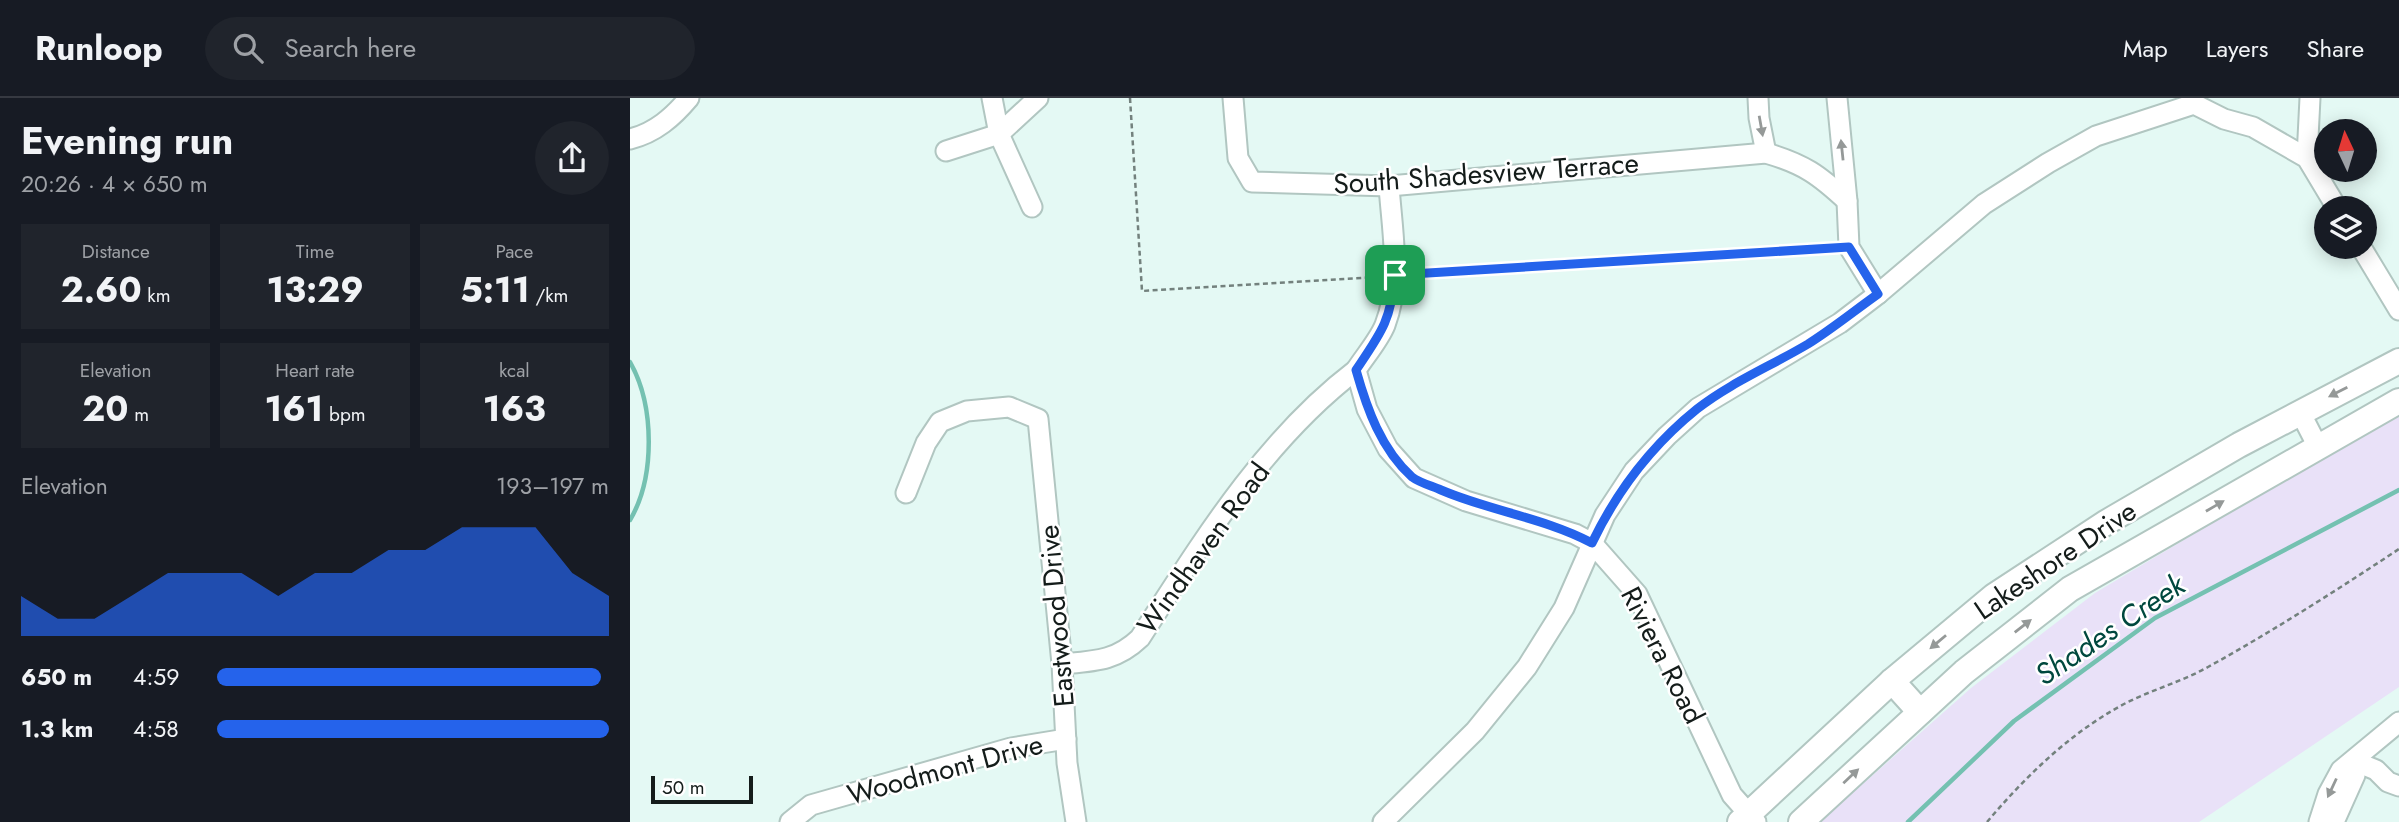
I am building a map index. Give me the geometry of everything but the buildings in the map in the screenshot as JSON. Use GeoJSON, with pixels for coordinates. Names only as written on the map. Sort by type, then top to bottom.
{"type":"FeatureCollection","features":[{"type":"Feature","properties":{"kind":"main road","name":"Lakeshore Drive"},"geometry":{"type":"LineString","coordinates":[[1748,819],[1892,681],[1994,596],[2107,522],[2239,445],[2399,361]]}},
{"type":"Feature","properties":{"kind":"main road","name":"Lakeshore Drive"},"geometry":{"type":"LineString","coordinates":[[1801,822],[1964,672],[2070,589],[2399,401]]}},
{"type":"Feature","properties":{"kind":"main road"},"geometry":{"type":"LineString","coordinates":[[1892,681],[1920,712]]}},
{"type":"Feature","properties":{"kind":"street"},"geometry":{"type":"LineString","coordinates":[[630,139],[672,118],[689,98]]}},
{"type":"Feature","properties":{"kind":"street"},"geometry":{"type":"LineString","coordinates":[[992,98],[999,134],[1032,206]]}},
{"type":"Feature","properties":{"kind":"street"},"geometry":{"type":"LineString","coordinates":[[946,151],[999,134],[1038,98]]}},
{"type":"Feature","properties":{"kind":"street","name":"South Shadesview Terrace"},"geometry":{"type":"LineString","coordinates":[[1233,98],[1238,158],[1252,182],[1389,186],[1766,153]]}},
{"type":"Feature","properties":{"kind":"street"},"geometry":{"type":"LineString","coordinates":[[1758,98],[1766,153],[1795,162],[1816,174],[1847,201]]}},
{"type":"Feature","properties":{"kind":"street"},"geometry":{"type":"LineString","coordinates":[[1838,98],[1849,247],[1878,294]]}},
{"type":"Feature","properties":{"kind":"street"},"geometry":{"type":"LineString","coordinates":[[2307,158],[2310,98]]}},
{"type":"Feature","properties":{"kind":"street"},"geometry":{"type":"LineString","coordinates":[[1383,822],[1475,731],[1527,667],[1564,608],[1605,515],[1634,471],[1667,436],[1698,408],[1840,323],[1984,204],[2096,136],[2202,101],[2224,119],[2253,127],[2307,158],[2330,196]]}},
{"type":"Feature","properties":{"kind":"street"},"geometry":{"type":"LineString","coordinates":[[1356,370],[1384,328],[1392,302],[1395,275],[1389,186]]}},
{"type":"Feature","properties":{"kind":"street"},"geometry":{"type":"LineString","coordinates":[[2368,259],[2399,310]]}},
{"type":"Feature","properties":{"kind":"street","name":"Riviera Road"},"geometry":{"type":"LineString","coordinates":[[1356,370],[1367,409],[1388,449],[1414,478],[1466,501],[1575,534],[1592,543],[1637,594],[1732,795],[1748,819]]}},
{"type":"Feature","properties":{"kind":"street","name":"Windhaven Road"},"geometry":{"type":"LineString","coordinates":[[1062,664],[1100,661],[1126,651],[1140,638],[1213,524],[1260,465],[1326,393],[1356,370]]}},
{"type":"Feature","properties":{"kind":"street","name":"Eastwood Drive"},"geometry":{"type":"LineString","coordinates":[[906,493],[926,443],[940,422],[967,411],[1009,407],[1038,419],[1062,664],[1066,739],[1076,822]]}},
{"type":"Feature","properties":{"kind":"street"},"geometry":{"type":"LineString","coordinates":[[2300,412],[2318,447]]}},
{"type":"Feature","properties":{"kind":"street"},"geometry":{"type":"LineString","coordinates":[[2319,822],[2328,794],[2341,769],[2399,723]]}},
{"type":"Feature","properties":{"kind":"street","name":"Woodmont Drive"},"geometry":{"type":"LineString","coordinates":[[790,822],[811,805],[1011,748],[1066,739]]}},
{"type":"Feature","properties":{"kind":"street"},"geometry":{"type":"LineString","coordinates":[[2354,761],[2376,769],[2388,782],[2399,786]]}},
{"type":"Feature","properties":{"kind":"street"},"geometry":{"type":"LineString","coordinates":[[2334,822],[2355,775],[2354,761]]}},
{"type":"Feature","properties":{"kind":"path"},"geometry":{"type":"LineString","coordinates":[[1130,98],[1142,291],[1849,247]]}},
{"type":"Feature","properties":{"kind":"path"},"geometry":{"type":"LineString","coordinates":[[1987,822],[2013,791],[2046,759],[2094,723],[2125,704],[2210,665],[2399,549]]}},
{"type":"Feature","properties":{"kind":"shaded area"},"geometry":{"type":"Polygon","coordinates":[[[2399,416],[2399,687],[2199,822],[1820,822],[1971,688],[2095,593],[2348,442],[2399,416]]]}},
{"type":"Feature","properties":{"kind":"waterway"},"geometry":{"type":"LineString","coordinates":[[630,362],[644,399],[649,442],[644,484],[630,520]]}},
{"type":"Feature","properties":{"kind":"waterway","name":"Shades Creek"},"geometry":{"type":"LineString","coordinates":[[1908,822],[2014,721],[2155,618],[2399,490]]}},
{"type":"Feature","properties":{"kind":"route"},"geometry":{"type":"LineString","coordinates":[[1849,247],[1878,294],[1807,345],[1698,408],[1634,471],[1605,515],[1592,543],[1537,521],[1466,501],[1414,478],[1388,449],[1367,409],[1356,370],[1384,328],[1392,302],[1395,275],[1849,247]]}}]}
